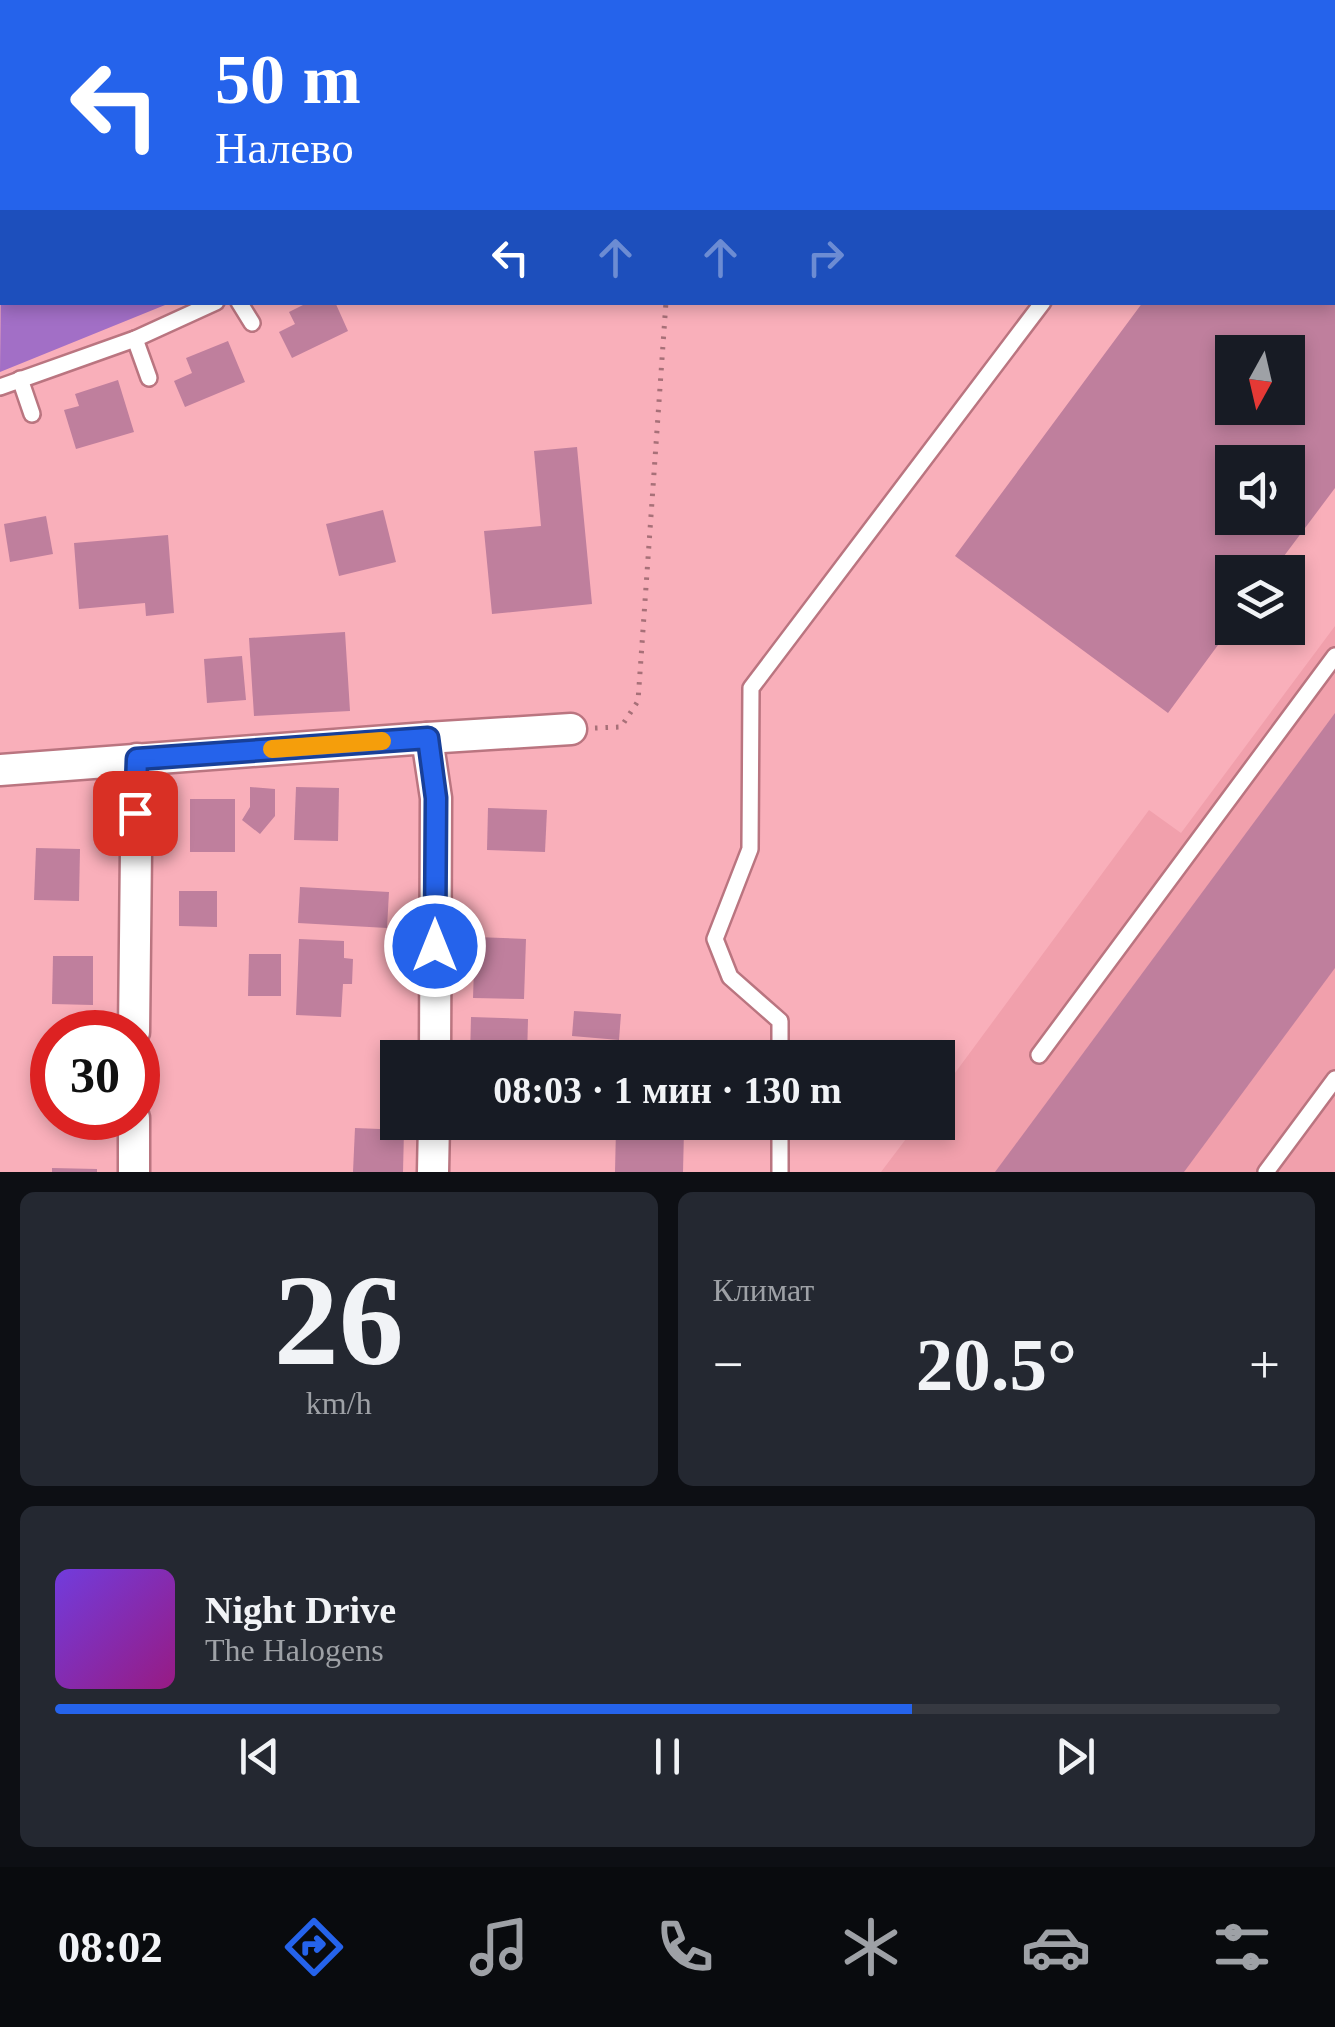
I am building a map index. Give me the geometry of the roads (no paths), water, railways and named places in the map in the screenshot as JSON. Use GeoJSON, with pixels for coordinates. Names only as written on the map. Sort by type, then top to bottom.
{"type":"FeatureCollection","features":[{"type":"Feature","properties":{"kind":"street"},"geometry":{"type":"LineString","coordinates":[[0,770],[571,729]]}},
{"type":"Feature","properties":{"kind":"street"},"geometry":{"type":"LineString","coordinates":[[428,738],[436,798],[435,1040]]}},
{"type":"Feature","properties":{"kind":"street"},"geometry":{"type":"LineString","coordinates":[[134,1010],[137,759]]}},
{"type":"Feature","properties":{"kind":"street"},"geometry":{"type":"LineString","coordinates":[[134,1140],[134,1172]]}},
{"type":"Feature","properties":{"kind":"street"},"geometry":{"type":"LineString","coordinates":[[432,1172],[433,1140]]}},
{"type":"Feature","properties":{"kind":"lane"},"geometry":{"type":"LineString","coordinates":[[0,387],[135,340],[210,305]]}},
{"type":"Feature","properties":{"kind":"lane"},"geometry":{"type":"LineString","coordinates":[[241,305],[252,323]]}},
{"type":"Feature","properties":{"kind":"lane"},"geometry":{"type":"LineString","coordinates":[[780,1040],[780,1020],[730,977],[715,939],[750,849],[751,688],[1040,305]]}},
{"type":"Feature","properties":{"kind":"lane"},"geometry":{"type":"LineString","coordinates":[[135,340],[149,378]]}},
{"type":"Feature","properties":{"kind":"lane"},"geometry":{"type":"LineString","coordinates":[[20,379],[32,414]]}},
{"type":"Feature","properties":{"kind":"lane"},"geometry":{"type":"LineString","coordinates":[[1039,1055],[1335,656]]}},
{"type":"Feature","properties":{"kind":"lane"},"geometry":{"type":"LineString","coordinates":[[1266,1172],[1335,1079]]}},
{"type":"Feature","properties":{"kind":"lane"},"geometry":{"type":"LineString","coordinates":[[780,1140],[780,1172]]}}]}
